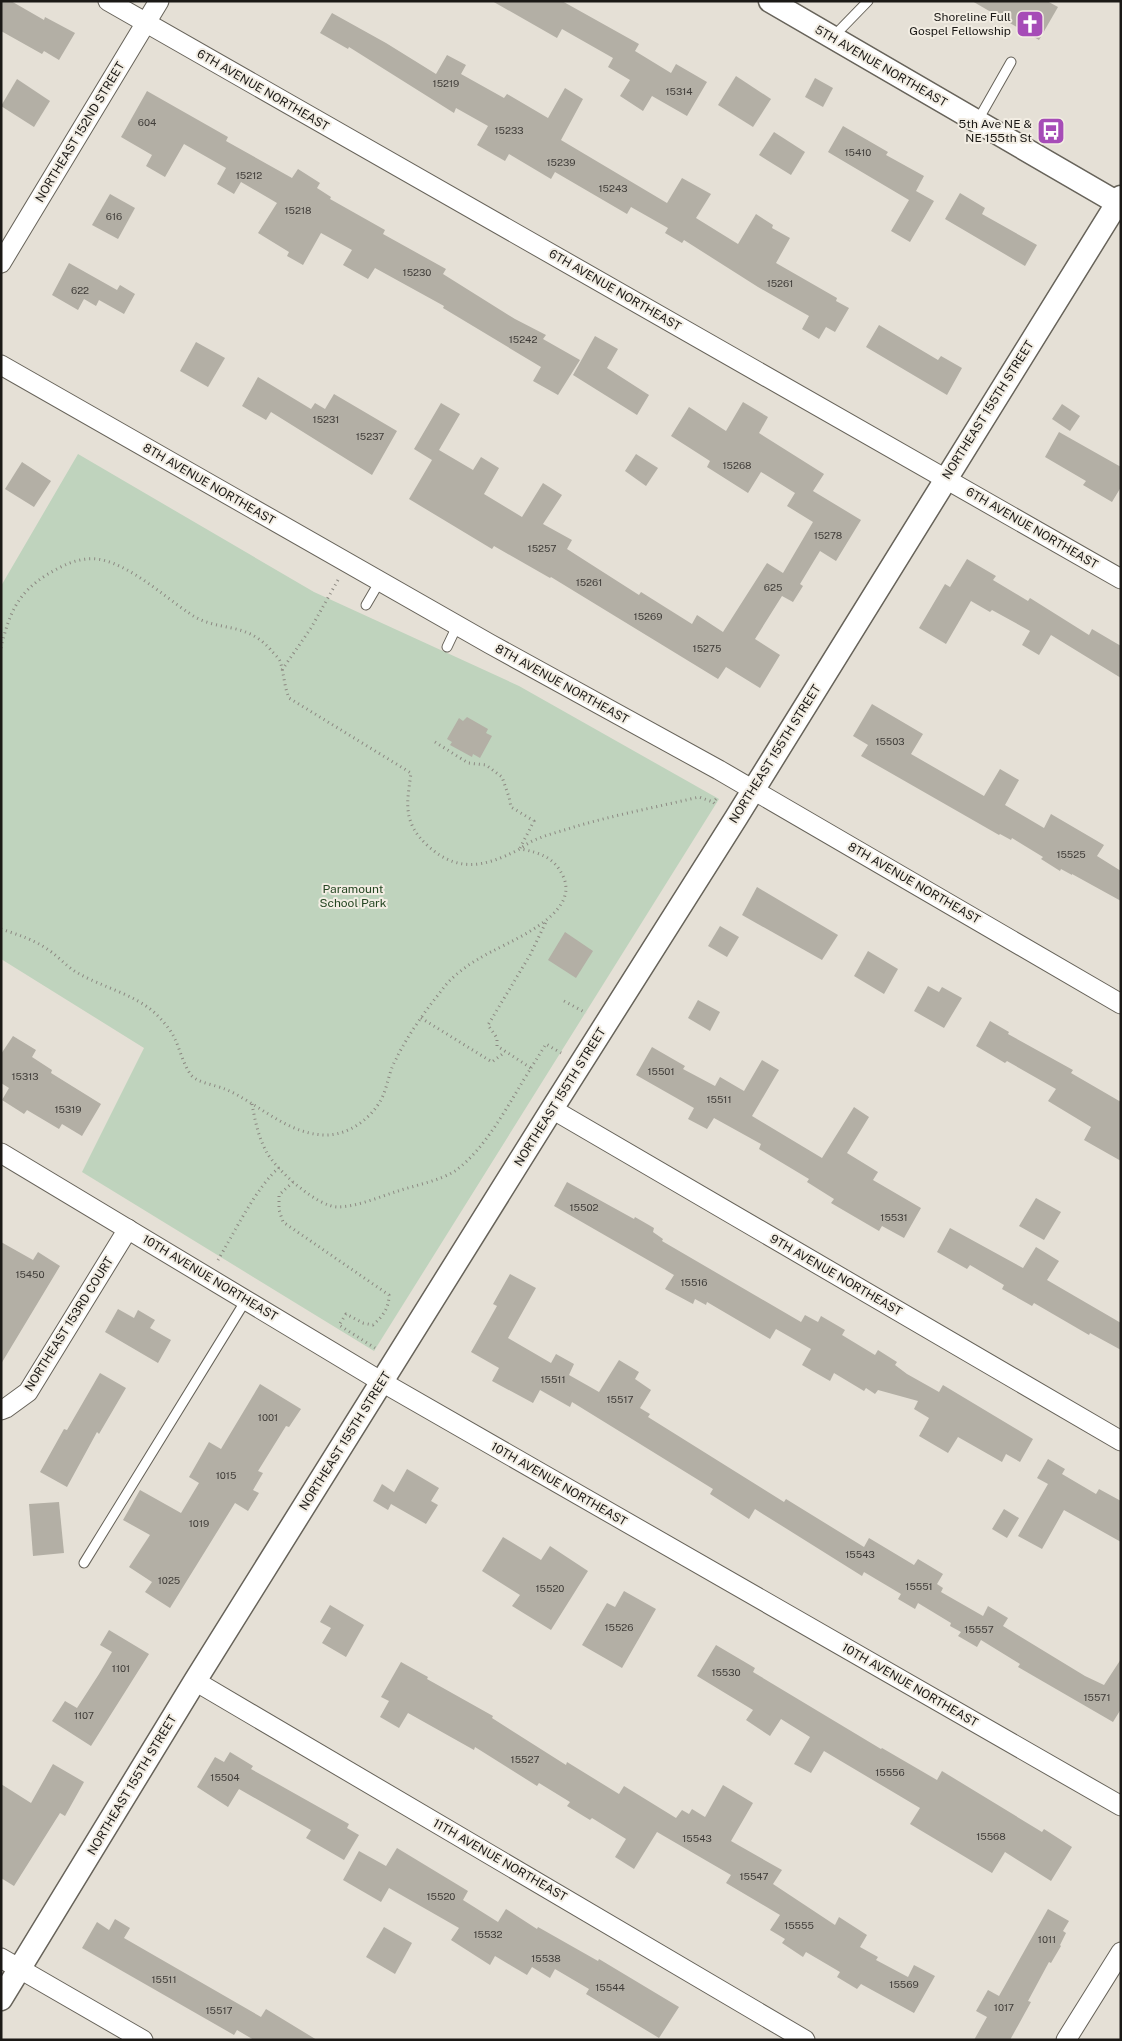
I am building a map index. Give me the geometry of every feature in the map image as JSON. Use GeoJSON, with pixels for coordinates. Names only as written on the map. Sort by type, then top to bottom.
{"type":"FeatureCollection","features":[{"type":"Feature","properties":{"kind":"street","name":"6TH AVENUE NORTHEAST"},"geometry":{"type":"LineString","coordinates":[[108,1],[946,478],[1121,580]]}},
{"type":"Feature","properties":{"kind":"street","name":"NORTHEAST 152ND STREET"},"geometry":{"type":"LineString","coordinates":[[1,263],[159,1]]}},
{"type":"Feature","properties":{"kind":"street","name":"5TH AVENUE NORTHEAST"},"geometry":{"type":"LineString","coordinates":[[770,1],[977,122],[1119,202]]}},
{"type":"Feature","properties":{"kind":"street","name":"NORTHEAST 155TH STREET"},"geometry":{"type":"LineString","coordinates":[[1,1999],[10,1964],[195,1681],[1119,202]]}},
{"type":"Feature","properties":{"kind":"street","name":"8TH AVENUE NORTHEAST"},"geometry":{"type":"LineString","coordinates":[[1,365],[457,626],[753,790],[1121,1004]]}},
{"type":"Feature","properties":{"kind":"street","name":"9TH AVENUE NORTHEAST"},"geometry":{"type":"LineString","coordinates":[[552,1109],[1121,1441]]}},
{"type":"Feature","properties":{"kind":"street","name":"10TH AVENUE NORTHEAST"},"geometry":{"type":"LineString","coordinates":[[1,1153],[382,1382],[1121,1806]]}},
{"type":"Feature","properties":{"kind":"street","name":"NORTHEAST 153RD COURT"},"geometry":{"type":"LineString","coordinates":[[1,1410],[28,1392],[128,1229]]}},
{"type":"Feature","properties":{"kind":"street","name":"11TH AVENUE NORTHEAST"},"geometry":{"type":"LineString","coordinates":[[195,1681],[805,2040]]}},
{"type":"Feature","properties":{"kind":"street"},"geometry":{"type":"LineString","coordinates":[[1066,2040],[1121,1952]]}},
{"type":"Feature","properties":{"kind":"street"},"geometry":{"type":"LineString","coordinates":[[10,1964],[143,2040]]}},
{"type":"Feature","properties":{"kind":"lane"},"geometry":{"type":"LineString","coordinates":[[832,38],[868,1]]}},
{"type":"Feature","properties":{"kind":"lane"},"geometry":{"type":"LineString","coordinates":[[977,122],[1011,62]]}},
{"type":"Feature","properties":{"kind":"lane"},"geometry":{"type":"LineString","coordinates":[[366,605],[380,582]]}},
{"type":"Feature","properties":{"kind":"lane"},"geometry":{"type":"LineString","coordinates":[[447,647],[457,626]]}},
{"type":"Feature","properties":{"kind":"lane"},"geometry":{"type":"LineString","coordinates":[[84,1563],[246,1300]]}},
{"type":"Feature","properties":{"kind":"path"},"geometry":{"type":"LineString","coordinates":[[1,648],[7,623],[17,603],[30,586],[70,562],[88,558],[127,570],[167,595],[190,614],[207,622],[238,628],[252,633],[264,642],[279,660],[289,698],[411,773],[407,810],[413,828],[423,841],[440,856],[456,863],[472,865],[496,860],[536,839],[578,826],[699,797],[713,802],[717,806]]}},
{"type":"Feature","properties":{"kind":"path"},"geometry":{"type":"LineString","coordinates":[[281,670],[311,628],[348,563]]}},
{"type":"Feature","properties":{"kind":"path"},"geometry":{"type":"LineString","coordinates":[[435,742],[468,762],[486,765],[502,778],[511,808],[534,821],[520,849]]}},
{"type":"Feature","properties":{"kind":"path"},"geometry":{"type":"LineString","coordinates":[[713,802],[716,799]]}},
{"type":"Feature","properties":{"kind":"path"},"geometry":{"type":"LineString","coordinates":[[520,849],[545,855],[556,863],[566,882],[561,904],[546,921],[530,955],[488,1025],[497,1038],[497,1046],[531,1068]]}},
{"type":"Feature","properties":{"kind":"path"},"geometry":{"type":"LineString","coordinates":[[1,929],[27,937],[51,952],[74,971],[144,1006],[156,1014],[173,1035],[187,1069],[193,1077],[226,1089],[291,1126],[311,1133],[327,1135],[343,1132],[370,1115],[382,1098],[395,1059],[421,1018],[454,976],[478,959],[546,921]]}},
{"type":"Feature","properties":{"kind":"path"},"geometry":{"type":"LineString","coordinates":[[564,1001],[586,1013]]}},
{"type":"Feature","properties":{"kind":"path"},"geometry":{"type":"LineString","coordinates":[[421,1018],[492,1062],[505,1052]]}},
{"type":"Feature","properties":{"kind":"path"},"geometry":{"type":"LineString","coordinates":[[252,1104],[258,1132],[267,1153],[293,1182],[324,1203],[337,1207],[358,1204],[454,1171],[471,1156],[492,1129],[546,1044],[561,1053]]}},
{"type":"Feature","properties":{"kind":"path"},"geometry":{"type":"LineString","coordinates":[[208,1278],[261,1189],[271,1174],[280,1167]]}},
{"type":"Feature","properties":{"kind":"path"},"geometry":{"type":"LineString","coordinates":[[293,1182],[279,1195],[279,1210],[283,1222],[389,1295],[389,1305],[381,1318],[372,1325],[363,1323],[346,1314],[339,1325],[375,1348]]}},
{"type":"Feature","properties":{"kind":"green space","name":"Paramount School Park"},"geometry":{"type":"Polygon","coordinates":[[[78,454],[314,592],[519,686],[719,799],[374,1351],[82,1172],[144,1048],[1,959],[1,586],[78,454]]]}},
{"type":"Feature","properties":{"kind":"building"},"geometry":{"type":"Polygon","coordinates":[[[1,1],[11,1],[44,20],[45,17],[75,33],[59,60],[44,51],[42,54],[1,31],[1,1]]]}},
{"type":"Feature","properties":{"kind":"building"},"geometry":{"type":"Polygon","coordinates":[[[492,1],[562,1],[639,44],[635,51],[671,73],[676,64],[707,82],[687,116],[652,96],[643,111],[620,96],[630,80],[608,67],[613,58],[562,29],[557,38],[492,1]]]}},
{"type":"Feature","properties":{"kind":"building","name":"Shoreline Full Gospel Fellowship"},"geometry":{"type":"Polygon","coordinates":[[[972,1],[1047,1],[1058,7],[1039,40],[972,1]]]}},
{"type":"Feature","properties":{"kind":"building"},"geometry":{"type":"Polygon","coordinates":[[[332,13],[436,74],[447,55],[466,65],[461,74],[504,98],[507,94],[548,118],[565,88],[583,99],[561,140],[667,203],[682,178],[711,194],[696,218],[738,244],[756,214],[773,225],[772,228],[790,238],[776,263],[837,298],[836,301],[849,308],[835,332],[826,327],[819,339],[802,329],[809,316],[758,287],[684,240],[682,243],[665,233],[668,228],[631,207],[627,214],[555,172],[551,179],[509,154],[505,161],[477,145],[488,126],[456,108],[454,113],[349,47],[348,49],[320,33],[332,13]]]}},
{"type":"Feature","properties":{"kind":"building"},"geometry":{"type":"Polygon","coordinates":[[[736,76],[771,99],[753,127],[718,105],[736,76]]]}},
{"type":"Feature","properties":{"kind":"building"},"geometry":{"type":"Polygon","coordinates":[[[815,78],[833,88],[823,107],[805,97],[815,78]]]}},
{"type":"Feature","properties":{"kind":"building"},"geometry":{"type":"Polygon","coordinates":[[[17,79],[50,101],[34,127],[1,106],[17,79]]]}},
{"type":"Feature","properties":{"kind":"building"},"geometry":{"type":"Polygon","coordinates":[[[147,91],[228,137],[226,141],[292,178],[298,169],[320,183],[317,188],[331,197],[330,199],[385,230],[383,234],[446,269],[443,274],[515,319],[546,335],[543,339],[580,360],[558,395],[533,381],[541,367],[443,308],[444,306],[375,268],[368,279],[343,265],[352,250],[321,233],[303,265],[287,256],[289,252],[258,233],[277,203],[241,182],[234,194],[217,184],[226,168],[184,144],[165,177],[146,166],[152,155],[121,137],[147,91]]]}},
{"type":"Feature","properties":{"kind":"building"},"geometry":{"type":"Polygon","coordinates":[[[843,126],[888,152],[886,155],[924,176],[916,191],[934,201],[910,242],[891,231],[909,200],[828,152],[843,126]]]}},
{"type":"Feature","properties":{"kind":"building"},"geometry":{"type":"Polygon","coordinates":[[[774,132],[805,152],[791,175],[759,155],[774,132]]]}},
{"type":"Feature","properties":{"kind":"building"},"geometry":{"type":"Polygon","coordinates":[[[960,193],[985,208],[982,214],[1037,245],[1025,266],[945,219],[960,193]]]}},
{"type":"Feature","properties":{"kind":"building"},"geometry":{"type":"Polygon","coordinates":[[[110,194],[135,208],[118,239],[92,225],[110,194]]]}},
{"type":"Feature","properties":{"kind":"building"},"geometry":{"type":"Polygon","coordinates":[[[69,263],[117,290],[120,285],[135,294],[124,314],[99,300],[96,306],[84,299],[78,310],[52,295],[69,263]]]}},
{"type":"Feature","properties":{"kind":"building"},"geometry":{"type":"Polygon","coordinates":[[[879,325],[938,360],[941,356],[962,368],[947,395],[866,347],[879,325]]]}},
{"type":"Feature","properties":{"kind":"building"},"geometry":{"type":"Polygon","coordinates":[[[595,336],[618,349],[607,368],[649,395],[637,415],[573,375],[595,336]]]}},
{"type":"Feature","properties":{"kind":"building"},"geometry":{"type":"Polygon","coordinates":[[[196,342],[225,358],[208,387],[180,371],[196,342]]]}},
{"type":"Feature","properties":{"kind":"building"},"geometry":{"type":"Polygon","coordinates":[[[258,377],[311,409],[315,403],[325,409],[334,394],[397,431],[372,475],[271,412],[266,420],[242,406],[258,377]]]}},
{"type":"Feature","properties":{"kind":"building"},"geometry":{"type":"Polygon","coordinates":[[[743,402],[768,417],[759,433],[824,474],[813,491],[861,520],[836,561],[820,551],[800,584],[803,586],[793,602],[782,596],[755,639],[780,655],[760,688],[726,667],[718,679],[551,577],[494,546],[492,549],[409,499],[432,460],[414,449],[441,403],[460,414],[439,450],[473,470],[481,457],[499,468],[484,494],[522,517],[543,483],[562,495],[543,524],[572,540],[567,549],[639,595],[641,592],[692,624],[697,615],[723,632],[767,563],[783,573],[813,522],[787,506],[795,493],[761,472],[748,493],[707,467],[710,461],[671,436],[689,407],[726,431],[743,402]]]}},
{"type":"Feature","properties":{"kind":"building"},"geometry":{"type":"Polygon","coordinates":[[[1062,404],[1080,416],[1070,431],[1052,419],[1062,404]]]}},
{"type":"Feature","properties":{"kind":"building"},"geometry":{"type":"Polygon","coordinates":[[[1059,432],[1121,467],[1121,487],[1112,502],[1083,485],[1086,481],[1045,457],[1059,432]]]}},
{"type":"Feature","properties":{"kind":"building"},"geometry":{"type":"Polygon","coordinates":[[[636,454],[658,468],[646,486],[625,471],[636,454]]]}},
{"type":"Feature","properties":{"kind":"building"},"geometry":{"type":"Polygon","coordinates":[[[22,462],[51,481],[34,507],[5,489],[22,462]]]}},
{"type":"Feature","properties":{"kind":"building"},"geometry":{"type":"Polygon","coordinates":[[[967,559],[996,576],[993,580],[1028,601],[1030,598],[1089,635],[1092,629],[1121,646],[1121,678],[1051,635],[1039,655],[1022,645],[1030,631],[971,601],[946,644],[919,628],[945,584],[950,587],[967,559]]]}},
{"type":"Feature","properties":{"kind":"building"},"geometry":{"type":"Polygon","coordinates":[[[872,704],[923,734],[911,754],[984,796],[1000,769],[1019,780],[1005,805],[1044,828],[1051,814],[1104,845],[1097,856],[1121,871],[1121,901],[1072,874],[1061,869],[1060,871],[1041,859],[1043,857],[1012,838],[1011,840],[999,835],[861,756],[868,745],[853,736],[872,704]]]}},
{"type":"Feature","properties":{"kind":"building"},"geometry":{"type":"Polygon","coordinates":[[[467,717],[488,729],[486,733],[492,736],[480,758],[473,754],[472,757],[450,745],[452,742],[447,739],[459,718],[463,721],[467,717]]]}},
{"type":"Feature","properties":{"kind":"building"},"geometry":{"type":"Polygon","coordinates":[[[757,887],[838,935],[822,960],[742,915],[757,887]]]}},
{"type":"Feature","properties":{"kind":"building"},"geometry":{"type":"Polygon","coordinates":[[[720,926],[739,937],[727,957],[708,946],[720,926]]]}},
{"type":"Feature","properties":{"kind":"building"},"geometry":{"type":"Polygon","coordinates":[[[565,932],[593,951],[576,978],[548,960],[565,932]]]}},
{"type":"Feature","properties":{"kind":"building"},"geometry":{"type":"Polygon","coordinates":[[[868,951],[898,969],[884,994],[854,976],[868,951]]]}},
{"type":"Feature","properties":{"kind":"building"},"geometry":{"type":"Polygon","coordinates":[[[928,986],[939,992],[942,987],[962,998],[944,1028],[914,1011],[928,986]]]}},
{"type":"Feature","properties":{"kind":"building"},"geometry":{"type":"Polygon","coordinates":[[[698,1000],[720,1012],[710,1031],[688,1018],[698,1000]]]}},
{"type":"Feature","properties":{"kind":"building"},"geometry":{"type":"Polygon","coordinates":[[[990,1021],[1009,1032],[1008,1034],[1073,1070],[1071,1073],[1121,1102],[1121,1161],[1084,1140],[1091,1127],[1048,1101],[1056,1089],[976,1046],[990,1021]]]}},
{"type":"Feature","properties":{"kind":"building"},"geometry":{"type":"Polygon","coordinates":[[[13,1036],[36,1050],[32,1057],[52,1070],[51,1073],[101,1104],[82,1136],[62,1124],[59,1129],[27,1110],[24,1114],[2,1100],[9,1088],[1,1083],[1,1054],[13,1036]]]}},
{"type":"Feature","properties":{"kind":"building"},"geometry":{"type":"Polygon","coordinates":[[[652,1047],[685,1066],[683,1069],[715,1086],[720,1077],[744,1091],[762,1060],[779,1070],[752,1116],[822,1158],[854,1107],[869,1117],[847,1153],[878,1172],[873,1180],[921,1208],[904,1238],[882,1226],[879,1231],[831,1203],[834,1199],[807,1182],[809,1179],[759,1149],[761,1144],[714,1118],[707,1129],[688,1119],[694,1108],[636,1075],[652,1047]]]}},
{"type":"Feature","properties":{"kind":"building"},"geometry":{"type":"Polygon","coordinates":[[[567,1182],[654,1228],[653,1232],[663,1239],[662,1241],[801,1322],[805,1315],[818,1322],[821,1316],[845,1330],[842,1335],[875,1355],[878,1350],[897,1362],[895,1365],[907,1374],[939,1392],[943,1385],[1033,1439],[1020,1462],[1006,1454],[1002,1462],[958,1437],[948,1453],[919,1436],[929,1418],[914,1409],[918,1401],[878,1390],[875,1394],[866,1388],[864,1391],[834,1373],[830,1381],[802,1365],[811,1349],[776,1329],[770,1339],[707,1302],[706,1305],[695,1299],[693,1304],[665,1289],[674,1275],[554,1206],[567,1182]]]}},
{"type":"Feature","properties":{"kind":"building"},"geometry":{"type":"Polygon","coordinates":[[[1036,1198],[1061,1212],[1044,1240],[1019,1226],[1036,1198]]]}},
{"type":"Feature","properties":{"kind":"building"},"geometry":{"type":"Polygon","coordinates":[[[950,1228],[1023,1268],[1036,1247],[1059,1261],[1047,1280],[1121,1323],[1121,1350],[1090,1333],[1089,1335],[1034,1303],[1032,1306],[1002,1289],[1004,1285],[970,1265],[967,1269],[937,1252],[950,1228]]]}},
{"type":"Feature","properties":{"kind":"building"},"geometry":{"type":"Polygon","coordinates":[[[1,1242],[33,1260],[38,1252],[60,1266],[1,1364],[1,1242]]]}},
{"type":"Feature","properties":{"kind":"building"},"geometry":{"type":"Polygon","coordinates":[[[510,1274],[536,1288],[508,1338],[551,1363],[556,1354],[574,1364],[569,1375],[599,1392],[619,1360],[639,1372],[635,1379],[651,1390],[640,1408],[650,1414],[648,1417],[784,1502],[786,1499],[864,1547],[869,1538],[914,1565],[918,1559],[943,1574],[937,1584],[943,1588],[941,1592],[983,1616],[988,1606],[1008,1618],[1003,1626],[1085,1676],[1104,1685],[1121,1659],[1121,1709],[1113,1722],[1018,1667],[1020,1664],[981,1640],[977,1647],[958,1636],[961,1632],[950,1626],[951,1623],[918,1603],[915,1609],[898,1599],[901,1594],[864,1572],[862,1576],[755,1509],[749,1519],[710,1494],[713,1489],[572,1402],[570,1407],[540,1390],[533,1403],[492,1381],[499,1368],[471,1352],[497,1306],[493,1304],[510,1274]]]}},
{"type":"Feature","properties":{"kind":"building"},"geometry":{"type":"Polygon","coordinates":[[[118,1309],[134,1318],[138,1310],[155,1320],[150,1328],[171,1340],[158,1363],[105,1332],[118,1309]]]}},
{"type":"Feature","properties":{"kind":"building"},"geometry":{"type":"Polygon","coordinates":[[[100,1373],[126,1388],[99,1434],[97,1432],[67,1487],[40,1472],[64,1429],[67,1430],[100,1373]]]}},
{"type":"Feature","properties":{"kind":"building"},"geometry":{"type":"Polygon","coordinates":[[[260,1384],[301,1409],[289,1427],[286,1426],[258,1471],[263,1473],[253,1490],[259,1493],[248,1511],[235,1503],[170,1608],[145,1592],[152,1582],[129,1567],[150,1535],[123,1520],[140,1490],[181,1513],[199,1483],[189,1477],[209,1442],[221,1449],[260,1384]]]}},
{"type":"Feature","properties":{"kind":"building"},"geometry":{"type":"Polygon","coordinates":[[[1048,1459],[1065,1469],[1062,1474],[1096,1494],[1099,1489],[1121,1501],[1121,1542],[1064,1510],[1042,1549],[1018,1536],[1048,1484],[1037,1478],[1048,1459]]]}},
{"type":"Feature","properties":{"kind":"building"},"geometry":{"type":"Polygon","coordinates":[[[407,1469],[439,1488],[431,1501],[438,1505],[426,1524],[391,1504],[388,1510],[373,1501],[382,1484],[394,1492],[407,1469]]]}},
{"type":"Feature","properties":{"kind":"building"},"geometry":{"type":"Polygon","coordinates":[[[59,1502],[64,1553],[33,1556],[29,1504],[59,1502]]]}},
{"type":"Feature","properties":{"kind":"building"},"geometry":{"type":"Polygon","coordinates":[[[1004,1509],[1019,1518],[1007,1538],[992,1529],[1004,1509]]]}},
{"type":"Feature","properties":{"kind":"building"},"geometry":{"type":"Polygon","coordinates":[[[503,1537],[541,1560],[550,1546],[588,1571],[551,1630],[512,1606],[520,1595],[482,1571],[503,1537]]]}},
{"type":"Feature","properties":{"kind":"building"},"geometry":{"type":"Polygon","coordinates":[[[624,1591],[656,1609],[622,1668],[582,1645],[607,1603],[615,1607],[624,1591]]]}},
{"type":"Feature","properties":{"kind":"building"},"geometry":{"type":"Polygon","coordinates":[[[330,1605],[364,1625],[346,1657],[322,1643],[331,1628],[320,1622],[330,1605]]]}},
{"type":"Feature","properties":{"kind":"building"},"geometry":{"type":"Polygon","coordinates":[[[109,1630],[149,1654],[91,1746],[52,1721],[65,1701],[77,1708],[99,1674],[112,1652],[100,1645],[109,1630]]]}},
{"type":"Feature","properties":{"kind":"building"},"geometry":{"type":"Polygon","coordinates":[[[716,1645],[755,1668],[753,1672],[881,1749],[937,1780],[942,1771],[1042,1832],[1044,1829],[1072,1847],[1051,1881],[1005,1852],[992,1873],[910,1824],[920,1808],[824,1751],[811,1773],[794,1764],[810,1737],[781,1719],[770,1736],[746,1720],[753,1710],[697,1676],[716,1645]]]}},
{"type":"Feature","properties":{"kind":"building"},"geometry":{"type":"Polygon","coordinates":[[[401,1662],[493,1716],[492,1718],[566,1765],[567,1762],[619,1794],[624,1786],[676,1818],[682,1810],[689,1814],[692,1809],[705,1817],[723,1785],[753,1803],[731,1841],[782,1870],[773,1884],[835,1925],[839,1917],[867,1935],[860,1947],[878,1957],[876,1960],[908,1977],[914,1965],[935,1976],[914,2013],[861,1984],[857,1989],[837,1977],[840,1972],[806,1952],[803,1957],[782,1943],[785,1939],[770,1930],[780,1915],[726,1883],[731,1875],[657,1832],[634,1869],[615,1857],[626,1839],[592,1818],[590,1820],[567,1806],[570,1802],[539,1783],[537,1786],[475,1747],[474,1750],[408,1713],[399,1728],[380,1717],[389,1701],[381,1697],[401,1662]]]}},
{"type":"Feature","properties":{"kind":"building"},"geometry":{"type":"Polygon","coordinates":[[[230,1752],[253,1766],[251,1769],[349,1824],[347,1828],[359,1835],[344,1860],[306,1838],[311,1830],[239,1789],[228,1807],[197,1787],[215,1757],[224,1762],[230,1752]]]}},
{"type":"Feature","properties":{"kind":"building"},"geometry":{"type":"Polygon","coordinates":[[[53,1764],[84,1782],[65,1816],[60,1813],[14,1886],[1,1878],[1,1784],[31,1803],[53,1764]]]}},
{"type":"Feature","properties":{"kind":"building"},"geometry":{"type":"Polygon","coordinates":[[[397,1848],[468,1891],[463,1900],[498,1922],[506,1909],[537,1929],[538,1927],[598,1961],[599,1959],[679,2007],[659,2038],[586,1994],[589,1989],[555,1969],[550,1978],[532,1967],[527,1975],[495,1956],[490,1965],[451,1940],[459,1928],[389,1888],[381,1902],[343,1880],[359,1851],[386,1866],[397,1848]]]}},
{"type":"Feature","properties":{"kind":"building"},"geometry":{"type":"Polygon","coordinates":[[[1048,1909],[1069,1921],[1063,1931],[1066,1933],[1061,1946],[1051,1963],[1049,1962],[1028,2001],[1031,2002],[1010,2040],[974,2040],[987,2017],[976,2011],[988,1990],[999,1996],[1048,1909]]]}},
{"type":"Feature","properties":{"kind":"building"},"geometry":{"type":"Polygon","coordinates":[[[115,1919],[130,1928],[124,1938],[261,2017],[266,2009],[317,2040],[254,2040],[237,2030],[234,2035],[82,1948],[97,1922],[109,1930],[115,1919]]]}},
{"type":"Feature","properties":{"kind":"building"},"geometry":{"type":"Polygon","coordinates":[[[384,1927],[412,1943],[395,1974],[366,1957],[384,1927]]]}},
{"type":"Feature","properties":{"kind":"place","name":"Shoreline Full Gospel Fellowship"},"geometry":{"type":"Point","coordinates":[1030,24]}},
{"type":"Feature","properties":{"kind":"place","name":"5th Ave NE & NE 155th St"},"geometry":{"type":"Point","coordinates":[1051,131]}}]}
